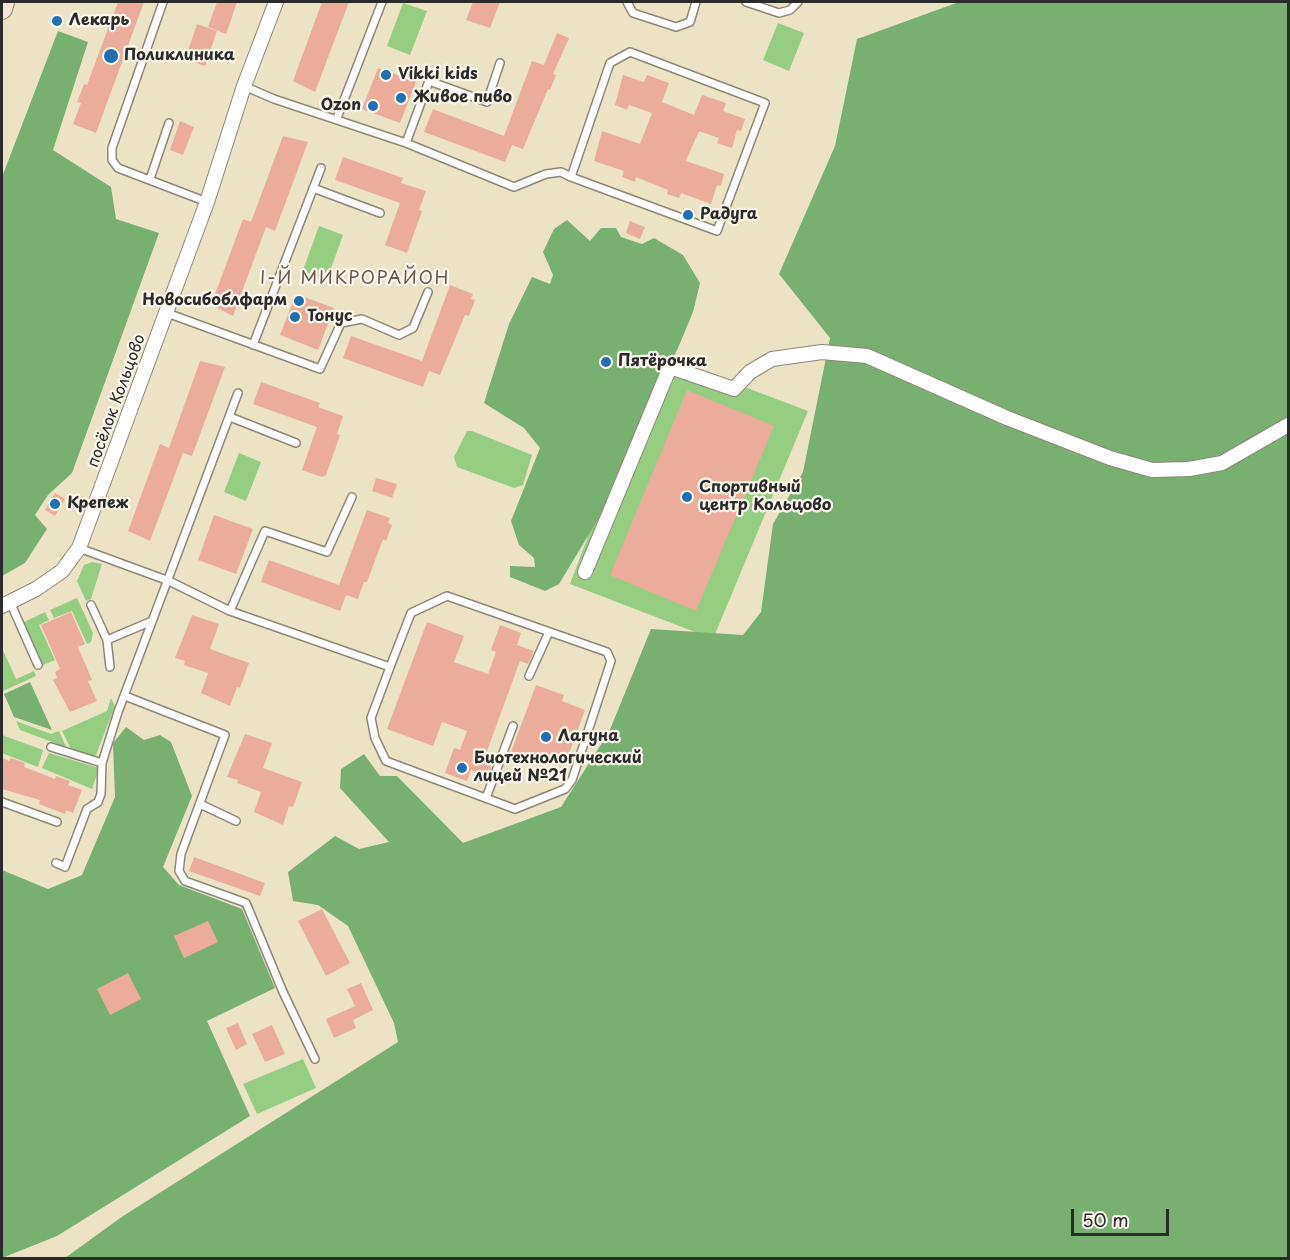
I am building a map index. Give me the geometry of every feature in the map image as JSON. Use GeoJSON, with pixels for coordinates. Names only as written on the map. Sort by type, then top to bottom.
{"type":"FeatureCollection","features":[{"type":"Feature","properties":{"kind":"main road"},"geometry":{"type":"LineString","coordinates":[[2,9],[4,2]]}},
{"type":"Feature","properties":{"kind":"street","name":"посёлок Кольцово"},"geometry":{"type":"LineString","coordinates":[[6,604],[36,589],[62,571],[79,548],[167,313],[207,202],[244,86],[276,2]]}},
{"type":"Feature","properties":{"kind":"street"},"geometry":{"type":"LineString","coordinates":[[585,572],[670,367],[734,389],[750,372],[772,359],[822,352],[867,356],[1007,418],[1110,458],[1152,470],[1189,469],[1222,463],[1288,425]]}},
{"type":"Feature","properties":{"kind":"lane"},"geometry":{"type":"LineString","coordinates":[[163,2],[112,147],[112,160],[118,168],[207,202]]}},
{"type":"Feature","properties":{"kind":"lane"},"geometry":{"type":"LineString","coordinates":[[337,118],[382,2]]}},
{"type":"Feature","properties":{"kind":"lane"},"geometry":{"type":"LineString","coordinates":[[627,2],[633,13],[676,27],[690,22],[696,2]]}},
{"type":"Feature","properties":{"kind":"lane"},"geometry":{"type":"LineString","coordinates":[[746,2],[779,13],[790,10],[798,2]]}},
{"type":"Feature","properties":{"kind":"lane"},"geometry":{"type":"LineString","coordinates":[[244,86],[274,99],[337,118],[406,143],[514,187],[546,174],[561,172],[571,177],[717,231],[765,103],[630,52],[610,63],[571,177]]}},
{"type":"Feature","properties":{"kind":"lane"},"geometry":{"type":"LineString","coordinates":[[406,143],[429,81],[487,102],[500,63]]}},
{"type":"Feature","properties":{"kind":"lane"},"geometry":{"type":"LineString","coordinates":[[150,179],[169,123]]}},
{"type":"Feature","properties":{"kind":"lane"},"geometry":{"type":"LineString","coordinates":[[253,345],[321,168]]}},
{"type":"Feature","properties":{"kind":"lane"},"geometry":{"type":"LineString","coordinates":[[313,188],[380,213]]}},
{"type":"Feature","properties":{"kind":"lane"},"geometry":{"type":"LineString","coordinates":[[167,313],[320,369],[341,323],[362,320],[399,335],[413,328],[428,292]]}},
{"type":"Feature","properties":{"kind":"lane"},"geometry":{"type":"LineString","coordinates":[[95,814],[101,794],[102,763],[152,621],[170,581],[238,393]]}},
{"type":"Feature","properties":{"kind":"lane"},"geometry":{"type":"LineString","coordinates":[[230,417],[296,443]]}},
{"type":"Feature","properties":{"kind":"lane"},"geometry":{"type":"LineString","coordinates":[[230,611],[265,531],[327,552],[352,497]]}},
{"type":"Feature","properties":{"kind":"lane"},"geometry":{"type":"LineString","coordinates":[[79,548],[170,581],[230,611],[390,667]]}},
{"type":"Feature","properties":{"kind":"lane"},"geometry":{"type":"LineString","coordinates":[[447,596],[607,652],[611,661],[572,780],[565,789],[515,809],[386,760],[375,738],[371,718],[390,667],[411,612],[447,596]]}},
{"type":"Feature","properties":{"kind":"lane"},"geometry":{"type":"LineString","coordinates":[[6,604],[38,665]]}},
{"type":"Feature","properties":{"kind":"lane"},"geometry":{"type":"LineString","coordinates":[[91,605],[107,640],[110,667]]}},
{"type":"Feature","properties":{"kind":"lane"},"geometry":{"type":"LineString","coordinates":[[107,640],[152,621]]}},
{"type":"Feature","properties":{"kind":"lane"},"geometry":{"type":"LineString","coordinates":[[529,676],[549,632]]}},
{"type":"Feature","properties":{"kind":"lane"},"geometry":{"type":"LineString","coordinates":[[125,696],[225,735],[181,855],[179,871],[185,881],[246,903],[282,992],[315,1059]]}},
{"type":"Feature","properties":{"kind":"lane"},"geometry":{"type":"LineString","coordinates":[[486,798],[513,726]]}},
{"type":"Feature","properties":{"kind":"lane"},"geometry":{"type":"LineString","coordinates":[[51,747],[102,763]]}},
{"type":"Feature","properties":{"kind":"lane"},"geometry":{"type":"LineString","coordinates":[[2,802],[57,822]]}},
{"type":"Feature","properties":{"kind":"lane"},"geometry":{"type":"LineString","coordinates":[[56,863],[65,867],[87,809],[98,802]]}},
{"type":"Feature","properties":{"kind":"lane"},"geometry":{"type":"LineString","coordinates":[[200,804],[236,821]]}},
{"type":"Feature","properties":{"kind":"green space"},"geometry":{"type":"Polygon","coordinates":[[[959,2],[1288,2],[1288,1258],[65,1258],[123,1216],[398,1042],[394,1023],[348,926],[318,905],[293,901],[288,872],[335,836],[359,849],[389,842],[340,788],[341,769],[364,754],[380,776],[397,776],[463,843],[561,807],[609,732],[651,629],[743,635],[761,612],[773,524],[803,472],[830,338],[779,274],[835,146],[857,39],[959,2]]]}},
{"type":"Feature","properties":{"kind":"green space"},"geometry":{"type":"Polygon","coordinates":[[[403,3],[427,11],[410,55],[387,46],[403,3]]]}},
{"type":"Feature","properties":{"kind":"green space"},"geometry":{"type":"Polygon","coordinates":[[[778,23],[804,33],[789,71],[763,60],[778,23]]]}},
{"type":"Feature","properties":{"kind":"green space"},"geometry":{"type":"Polygon","coordinates":[[[58,31],[88,42],[53,150],[111,187],[116,219],[159,233],[72,473],[48,495],[35,515],[47,529],[25,563],[2,576],[2,177],[58,31]]]}},
{"type":"Feature","properties":{"kind":"green space"},"geometry":{"type":"Polygon","coordinates":[[[567,220],[590,241],[601,228],[616,228],[621,237],[642,244],[654,238],[683,255],[700,283],[693,312],[678,348],[639,425],[606,506],[559,584],[545,591],[510,577],[510,566],[535,567],[534,558],[519,545],[511,521],[540,448],[524,428],[484,403],[509,324],[532,277],[550,284],[553,275],[543,252],[554,229],[567,220]]]}},
{"type":"Feature","properties":{"kind":"green space"},"geometry":{"type":"Polygon","coordinates":[[[319,226],[343,235],[326,282],[302,273],[319,226]]]}},
{"type":"Feature","properties":{"kind":"green space","name":"Спортивный центр Кольцово"},"geometry":{"type":"Polygon","coordinates":[[[657,354],[808,411],[713,639],[570,584],[657,354]]]}},
{"type":"Feature","properties":{"kind":"green space"},"geometry":{"type":"Polygon","coordinates":[[[467,431],[532,455],[523,485],[514,488],[457,467],[454,457],[467,431]]]}},
{"type":"Feature","properties":{"kind":"green space"},"geometry":{"type":"Polygon","coordinates":[[[239,453],[261,462],[246,501],[224,492],[239,453]]]}},
{"type":"Feature","properties":{"kind":"green space"},"geometry":{"type":"Polygon","coordinates":[[[92,562],[102,564],[91,599],[86,601],[77,581],[84,565],[92,562]]]}},
{"type":"Feature","properties":{"kind":"green space"},"geometry":{"type":"Polygon","coordinates":[[[77,598],[93,633],[91,642],[87,644],[72,611],[54,618],[50,610],[77,598]]]}},
{"type":"Feature","properties":{"kind":"green space"},"geometry":{"type":"Polygon","coordinates":[[[45,612],[49,620],[39,625],[55,660],[41,666],[22,623],[45,612]]]}},
{"type":"Feature","properties":{"kind":"green space"},"geometry":{"type":"Polygon","coordinates":[[[2,648],[16,679],[34,671],[36,676],[3,691],[2,648]]]}},
{"type":"Feature","properties":{"kind":"green space"},"geometry":{"type":"Polygon","coordinates":[[[30,682],[52,730],[14,717],[4,694],[30,682]]]}},
{"type":"Feature","properties":{"kind":"green space"},"geometry":{"type":"Polygon","coordinates":[[[111,698],[115,706],[96,755],[93,757],[71,749],[62,731],[107,711],[111,698]]]}},
{"type":"Feature","properties":{"kind":"green space"},"geometry":{"type":"Polygon","coordinates":[[[16,721],[51,734],[59,731],[66,747],[20,730],[16,721]]]}},
{"type":"Feature","properties":{"kind":"green space"},"geometry":{"type":"Polygon","coordinates":[[[126,727],[144,740],[160,735],[171,742],[192,796],[163,867],[179,885],[242,909],[275,988],[207,1021],[250,1116],[57,1236],[2,1258],[2,870],[48,889],[82,875],[115,797],[113,743],[126,727]]]}},
{"type":"Feature","properties":{"kind":"green space"},"geometry":{"type":"Polygon","coordinates":[[[2,735],[43,750],[38,767],[2,753],[2,735]]]}},
{"type":"Feature","properties":{"kind":"green space"},"geometry":{"type":"Polygon","coordinates":[[[49,753],[99,768],[92,789],[42,768],[49,753]]]}},
{"type":"Feature","properties":{"kind":"green space"},"geometry":{"type":"Polygon","coordinates":[[[303,1059],[316,1088],[257,1114],[243,1084],[303,1059]]]}},
{"type":"Feature","properties":{"kind":"building","name":"Поликлиника"},"geometry":{"type":"Polygon","coordinates":[[[118,2],[144,2],[96,133],[73,124],[81,103],[77,102],[84,84],[87,85],[118,2]]]}},
{"type":"Feature","properties":{"kind":"building"},"geometry":{"type":"Polygon","coordinates":[[[217,2],[237,2],[226,34],[208,27],[217,2]]]}},
{"type":"Feature","properties":{"kind":"building"},"geometry":{"type":"Polygon","coordinates":[[[322,2],[349,2],[315,92],[293,81],[322,2]]]}},
{"type":"Feature","properties":{"kind":"building"},"geometry":{"type":"Polygon","coordinates":[[[473,2],[500,2],[490,28],[466,20],[473,2]]]}},
{"type":"Feature","properties":{"kind":"building"},"geometry":{"type":"Polygon","coordinates":[[[197,24],[217,31],[205,66],[185,59],[197,24]]]}},
{"type":"Feature","properties":{"kind":"building"},"geometry":{"type":"Polygon","coordinates":[[[557,33],[569,38],[553,74],[556,75],[550,90],[548,89],[523,149],[512,145],[505,162],[424,132],[433,109],[504,136],[532,61],[544,65],[557,33]]]}},
{"type":"Feature","properties":{"kind":"building"},"geometry":{"type":"Polygon","coordinates":[[[378,68],[416,82],[400,123],[362,109],[378,68]]]}},
{"type":"Feature","properties":{"kind":"building"},"geometry":{"type":"Polygon","coordinates":[[[623,75],[644,82],[647,75],[669,83],[662,102],[694,115],[702,95],[726,103],[723,111],[745,119],[741,131],[737,130],[732,148],[717,143],[719,138],[699,131],[686,161],[724,174],[721,186],[717,185],[711,204],[681,193],[679,198],[667,194],[668,190],[636,177],[635,182],[622,177],[624,171],[594,161],[602,131],[640,144],[652,113],[629,105],[627,110],[615,105],[623,75]]]}},
{"type":"Feature","properties":{"kind":"building"},"geometry":{"type":"Polygon","coordinates":[[[180,121],[194,127],[183,155],[170,150],[180,121]]]}},
{"type":"Feature","properties":{"kind":"building"},"geometry":{"type":"Polygon","coordinates":[[[283,136],[308,142],[275,231],[266,227],[233,316],[211,305],[243,219],[251,222],[283,136]]]}},
{"type":"Feature","properties":{"kind":"building"},"geometry":{"type":"Polygon","coordinates":[[[343,157],[403,178],[401,183],[426,191],[419,210],[422,211],[407,253],[385,245],[400,203],[335,180],[343,157]]]}},
{"type":"Feature","properties":{"kind":"building"},"geometry":{"type":"Polygon","coordinates":[[[630,221],[645,227],[640,239],[626,233],[630,221]]]}},
{"type":"Feature","properties":{"kind":"building"},"geometry":{"type":"Polygon","coordinates":[[[450,285],[473,294],[471,299],[475,300],[469,316],[465,315],[440,375],[429,371],[423,387],[343,358],[351,336],[422,361],[450,285]]]}},
{"type":"Feature","properties":{"kind":"building"},"geometry":{"type":"Polygon","coordinates":[[[296,294],[334,308],[318,350],[280,335],[296,294]]]}},
{"type":"Feature","properties":{"kind":"building"},"geometry":{"type":"Polygon","coordinates":[[[200,361],[225,367],[192,456],[183,453],[150,541],[128,531],[160,444],[169,448],[200,361]]]}},
{"type":"Feature","properties":{"kind":"building"},"geometry":{"type":"Polygon","coordinates":[[[261,382],[320,403],[318,407],[343,416],[337,434],[340,435],[326,475],[322,477],[302,470],[317,427],[253,404],[261,382]]]}},
{"type":"Feature","properties":{"kind":"building"},"geometry":{"type":"Polygon","coordinates":[[[687,390],[774,426],[696,611],[610,575],[687,390]]]}},
{"type":"Feature","properties":{"kind":"building"},"geometry":{"type":"Polygon","coordinates":[[[376,478],[397,484],[392,498],[372,491],[376,478]]]}},
{"type":"Feature","properties":{"kind":"building","name":"Крепеж"},"geometry":{"type":"Polygon","coordinates":[[[55,493],[65,499],[55,516],[45,510],[55,493]]]}},
{"type":"Feature","properties":{"kind":"building"},"geometry":{"type":"Polygon","coordinates":[[[367,510],[390,518],[388,523],[392,525],[386,541],[383,539],[358,599],[346,595],[340,611],[261,582],[269,560],[339,585],[367,510]]]}},
{"type":"Feature","properties":{"kind":"building"},"geometry":{"type":"Polygon","coordinates":[[[214,515],[253,529],[236,574],[198,560],[214,515]]]}},
{"type":"Feature","properties":{"kind":"building"},"geometry":{"type":"Polygon","coordinates":[[[71,612],[85,644],[78,647],[92,680],[88,681],[97,701],[70,712],[53,680],[57,678],[55,672],[60,669],[41,625],[71,612]]]}},
{"type":"Feature","properties":{"kind":"building"},"geometry":{"type":"Polygon","coordinates":[[[192,615],[219,624],[210,649],[249,663],[240,688],[237,687],[230,706],[201,693],[208,673],[184,665],[185,661],[175,658],[192,615]]]}},
{"type":"Feature","properties":{"kind":"building"},"geometry":{"type":"Polygon","coordinates":[[[427,622],[464,636],[454,662],[488,674],[496,652],[491,650],[500,625],[521,633],[517,645],[534,651],[528,664],[520,661],[484,759],[493,762],[488,776],[471,770],[467,781],[445,773],[454,748],[460,750],[467,731],[442,722],[433,746],[387,729],[427,622]]]}},
{"type":"Feature","properties":{"kind":"building","name":"Лагуна"},"geometry":{"type":"Polygon","coordinates":[[[536,685],[564,695],[562,701],[585,710],[564,767],[541,758],[539,763],[511,752],[536,685]]]}},
{"type":"Feature","properties":{"kind":"building"},"geometry":{"type":"Polygon","coordinates":[[[245,734],[272,743],[263,768],[302,782],[293,807],[289,806],[283,825],[254,812],[261,792],[227,777],[245,734]]]}},
{"type":"Feature","properties":{"kind":"building"},"geometry":{"type":"Polygon","coordinates":[[[2,758],[9,761],[11,758],[25,763],[24,767],[55,779],[56,776],[70,781],[68,785],[82,790],[73,813],[66,810],[65,814],[39,804],[40,800],[2,789],[2,758]]]}},
{"type":"Feature","properties":{"kind":"building"},"geometry":{"type":"Polygon","coordinates":[[[194,857],[265,883],[260,896],[189,871],[194,857]]]}},
{"type":"Feature","properties":{"kind":"building"},"geometry":{"type":"Polygon","coordinates":[[[322,909],[350,963],[326,976],[298,921],[322,909]]]}},
{"type":"Feature","properties":{"kind":"building"},"geometry":{"type":"Polygon","coordinates":[[[208,921],[218,942],[184,958],[174,936],[208,921]]]}},
{"type":"Feature","properties":{"kind":"building"},"geometry":{"type":"Polygon","coordinates":[[[128,973],[141,999],[110,1015],[97,989],[128,973]]]}},
{"type":"Feature","properties":{"kind":"building"},"geometry":{"type":"Polygon","coordinates":[[[361,983],[373,1010],[353,1020],[356,1028],[334,1038],[326,1019],[355,1006],[347,989],[361,983]]]}},
{"type":"Feature","properties":{"kind":"building"},"geometry":{"type":"Polygon","coordinates":[[[238,1023],[247,1044],[236,1050],[226,1028],[238,1023]]]}},
{"type":"Feature","properties":{"kind":"building"},"geometry":{"type":"Polygon","coordinates":[[[272,1025],[285,1054],[265,1062],[252,1034],[272,1025]]]}},
{"type":"Feature","properties":{"kind":"place","name":"Лекарь"},"geometry":{"type":"Point","coordinates":[57,21]}},
{"type":"Feature","properties":{"kind":"place","name":"Поликлиника"},"geometry":{"type":"Point","coordinates":[111,56]}},
{"type":"Feature","properties":{"kind":"place","name":"Vikki kids"},"geometry":{"type":"Point","coordinates":[386,75]}},
{"type":"Feature","properties":{"kind":"place","name":"Живое пиво"},"geometry":{"type":"Point","coordinates":[401,98]}},
{"type":"Feature","properties":{"kind":"place","name":"Ozon"},"geometry":{"type":"Point","coordinates":[373,106]}},
{"type":"Feature","properties":{"kind":"place","name":"Радуга"},"geometry":{"type":"Point","coordinates":[688,215]}},
{"type":"Feature","properties":{"kind":"place","name":"Новосибоблфарм"},"geometry":{"type":"Point","coordinates":[299,301]}},
{"type":"Feature","properties":{"kind":"place","name":"Тонус"},"geometry":{"type":"Point","coordinates":[295,317]}},
{"type":"Feature","properties":{"kind":"place","name":"Пятёрочка"},"geometry":{"type":"Point","coordinates":[606,362]}},
{"type":"Feature","properties":{"kind":"place","name":"Спортивный центр Кольцово"},"geometry":{"type":"Point","coordinates":[687,497]}},
{"type":"Feature","properties":{"kind":"place","name":"Крепеж"},"geometry":{"type":"Point","coordinates":[55,504]}},
{"type":"Feature","properties":{"kind":"place","name":"Лагуна"},"geometry":{"type":"Point","coordinates":[546,737]}},
{"type":"Feature","properties":{"kind":"place","name":"Биотехнологический лицей №21"},"geometry":{"type":"Point","coordinates":[462,768]}},
{"type":"Feature","properties":{"kind":"district","name":"I-Й МИКРОРАЙОН"},"geometry":{"type":"Point","coordinates":[355,279]}}]}
